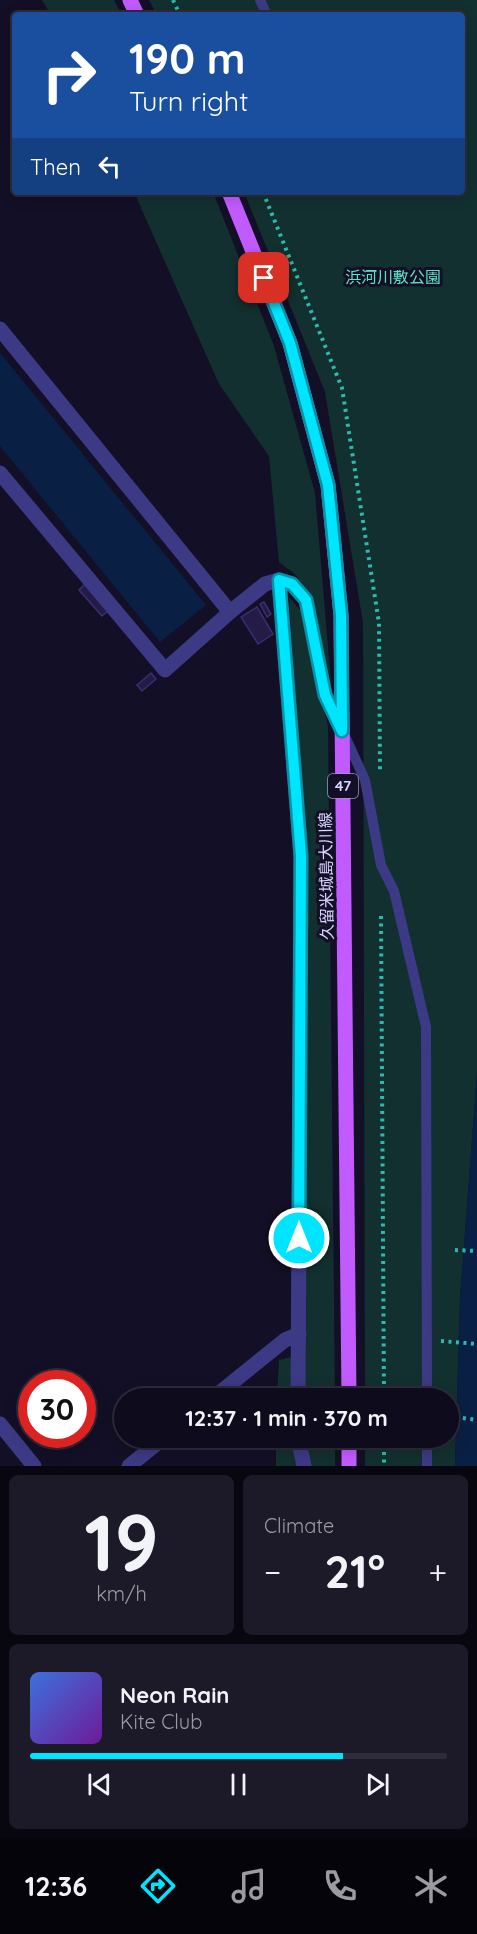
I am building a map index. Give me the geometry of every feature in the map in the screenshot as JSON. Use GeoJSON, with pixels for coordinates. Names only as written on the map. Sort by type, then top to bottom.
{"type":"FeatureCollection","features":[{"type":"Feature","properties":{"kind":"main road","name":"久留米城島大川線"},"geometry":{"type":"LineString","coordinates":[[230,195],[290,343],[328,485],[341,615],[349,1388]]}},
{"type":"Feature","properties":{"kind":"main road"},"geometry":{"type":"LineString","coordinates":[[349,1448],[349,1466]]}},
{"type":"Feature","properties":{"kind":"street"},"geometry":{"type":"LineString","coordinates":[[0,329],[230,612]]}},
{"type":"Feature","properties":{"kind":"street"},"geometry":{"type":"LineString","coordinates":[[0,473],[165,670],[265,584],[279,580],[292,584],[306,600],[325,695],[342,731]]}},
{"type":"Feature","properties":{"kind":"street"},"geometry":{"type":"LineString","coordinates":[[279,580],[301,856],[298,1388]]}},
{"type":"Feature","properties":{"kind":"street"},"geometry":{"type":"LineString","coordinates":[[225,1388],[285,1340],[299,1334]]}},
{"type":"Feature","properties":{"kind":"street"},"geometry":{"type":"LineString","coordinates":[[0,1424],[34,1466]]}},
{"type":"Feature","properties":{"kind":"street"},"geometry":{"type":"LineString","coordinates":[[129,1466],[151,1448]]}},
{"type":"Feature","properties":{"kind":"street"},"geometry":{"type":"LineString","coordinates":[[300,1448],[304,1466]]}},
{"type":"Feature","properties":{"kind":"lane"},"geometry":{"type":"LineString","coordinates":[[342,731],[365,780],[381,865],[394,891],[426,1027],[427,1388]]}},
{"type":"Feature","properties":{"kind":"lane"},"geometry":{"type":"LineString","coordinates":[[427,1448],[427,1466]]}},
{"type":"Feature","properties":{"kind":"path"},"geometry":{"type":"LineString","coordinates":[[455,1250],[477,1251]]}},
{"type":"Feature","properties":{"kind":"path"},"geometry":{"type":"LineString","coordinates":[[441,1341],[477,1344]]}},
{"type":"Feature","properties":{"kind":"path"},"geometry":{"type":"LineString","coordinates":[[459,1418],[477,1420]]}},
{"type":"Feature","properties":{"kind":"path"},"geometry":{"type":"LineString","coordinates":[[384,1448],[384,1466]]}},
{"type":"Feature","properties":{"kind":"green space"},"geometry":{"type":"Polygon","coordinates":[[[42,0],[114,0],[120,12],[49,12],[42,0]]]}},
{"type":"Feature","properties":{"kind":"green space","name":"浜河川敷公園"},"geometry":{"type":"Polygon","coordinates":[[[149,0],[477,0],[477,1074],[460,1299],[457,1388],[365,1388],[363,623],[325,392],[245,195],[465,195],[465,12],[155,12],[149,0]]]}},
{"type":"Feature","properties":{"kind":"green space"},"geometry":{"type":"Polygon","coordinates":[[[135,195],[214,195],[274,346],[315,493],[331,682],[311,597],[296,575],[279,562],[269,456],[219,384],[135,195]]]}},
{"type":"Feature","properties":{"kind":"green space"},"geometry":{"type":"Polygon","coordinates":[[[289,597],[301,611],[328,726],[335,1388],[305,1388],[305,854],[289,597]]]}},
{"type":"Feature","properties":{"kind":"green space"},"geometry":{"type":"Polygon","coordinates":[[[292,1357],[291,1388],[278,1388],[279,1360],[292,1357]]]}},
{"type":"Feature","properties":{"kind":"green space"},"geometry":{"type":"Polygon","coordinates":[[[276,1448],[293,1448],[297,1466],[276,1466],[276,1448]]]}},
{"type":"Feature","properties":{"kind":"green space"},"geometry":{"type":"Polygon","coordinates":[[[307,1448],[335,1448],[335,1466],[310,1466],[307,1448]]]}},
{"type":"Feature","properties":{"kind":"green space"},"geometry":{"type":"Polygon","coordinates":[[[365,1448],[456,1448],[455,1466],[365,1466],[365,1448]]]}},
{"type":"Feature","properties":{"kind":"water"},"geometry":{"type":"Polygon","coordinates":[[[0,353],[206,605],[160,642],[0,446],[0,353]]]}},
{"type":"Feature","properties":{"kind":"water"},"geometry":{"type":"Polygon","coordinates":[[[477,1072],[477,1466],[455,1466],[456,1448],[459,1448],[457,1388],[460,1300],[477,1072]]]}},
{"type":"Feature","properties":{"kind":"building"},"geometry":{"type":"Polygon","coordinates":[[[85,584],[108,611],[102,616],[79,590],[85,584]]]}},
{"type":"Feature","properties":{"kind":"building"},"geometry":{"type":"Polygon","coordinates":[[[264,602],[271,614],[267,617],[260,604],[264,602]]]}},
{"type":"Feature","properties":{"kind":"building"},"geometry":{"type":"Polygon","coordinates":[[[257,607],[273,634],[258,644],[241,617],[257,607]]]}},
{"type":"Feature","properties":{"kind":"building"},"geometry":{"type":"Polygon","coordinates":[[[151,673],[156,679],[142,691],[137,685],[151,673]]]}},
{"type":"Feature","properties":{"kind":"route"},"geometry":{"type":"LineString","coordinates":[[264,278],[290,343],[328,485],[341,615],[342,731],[325,695],[306,600],[292,584],[279,580],[301,856],[299,1238]]}}]}
